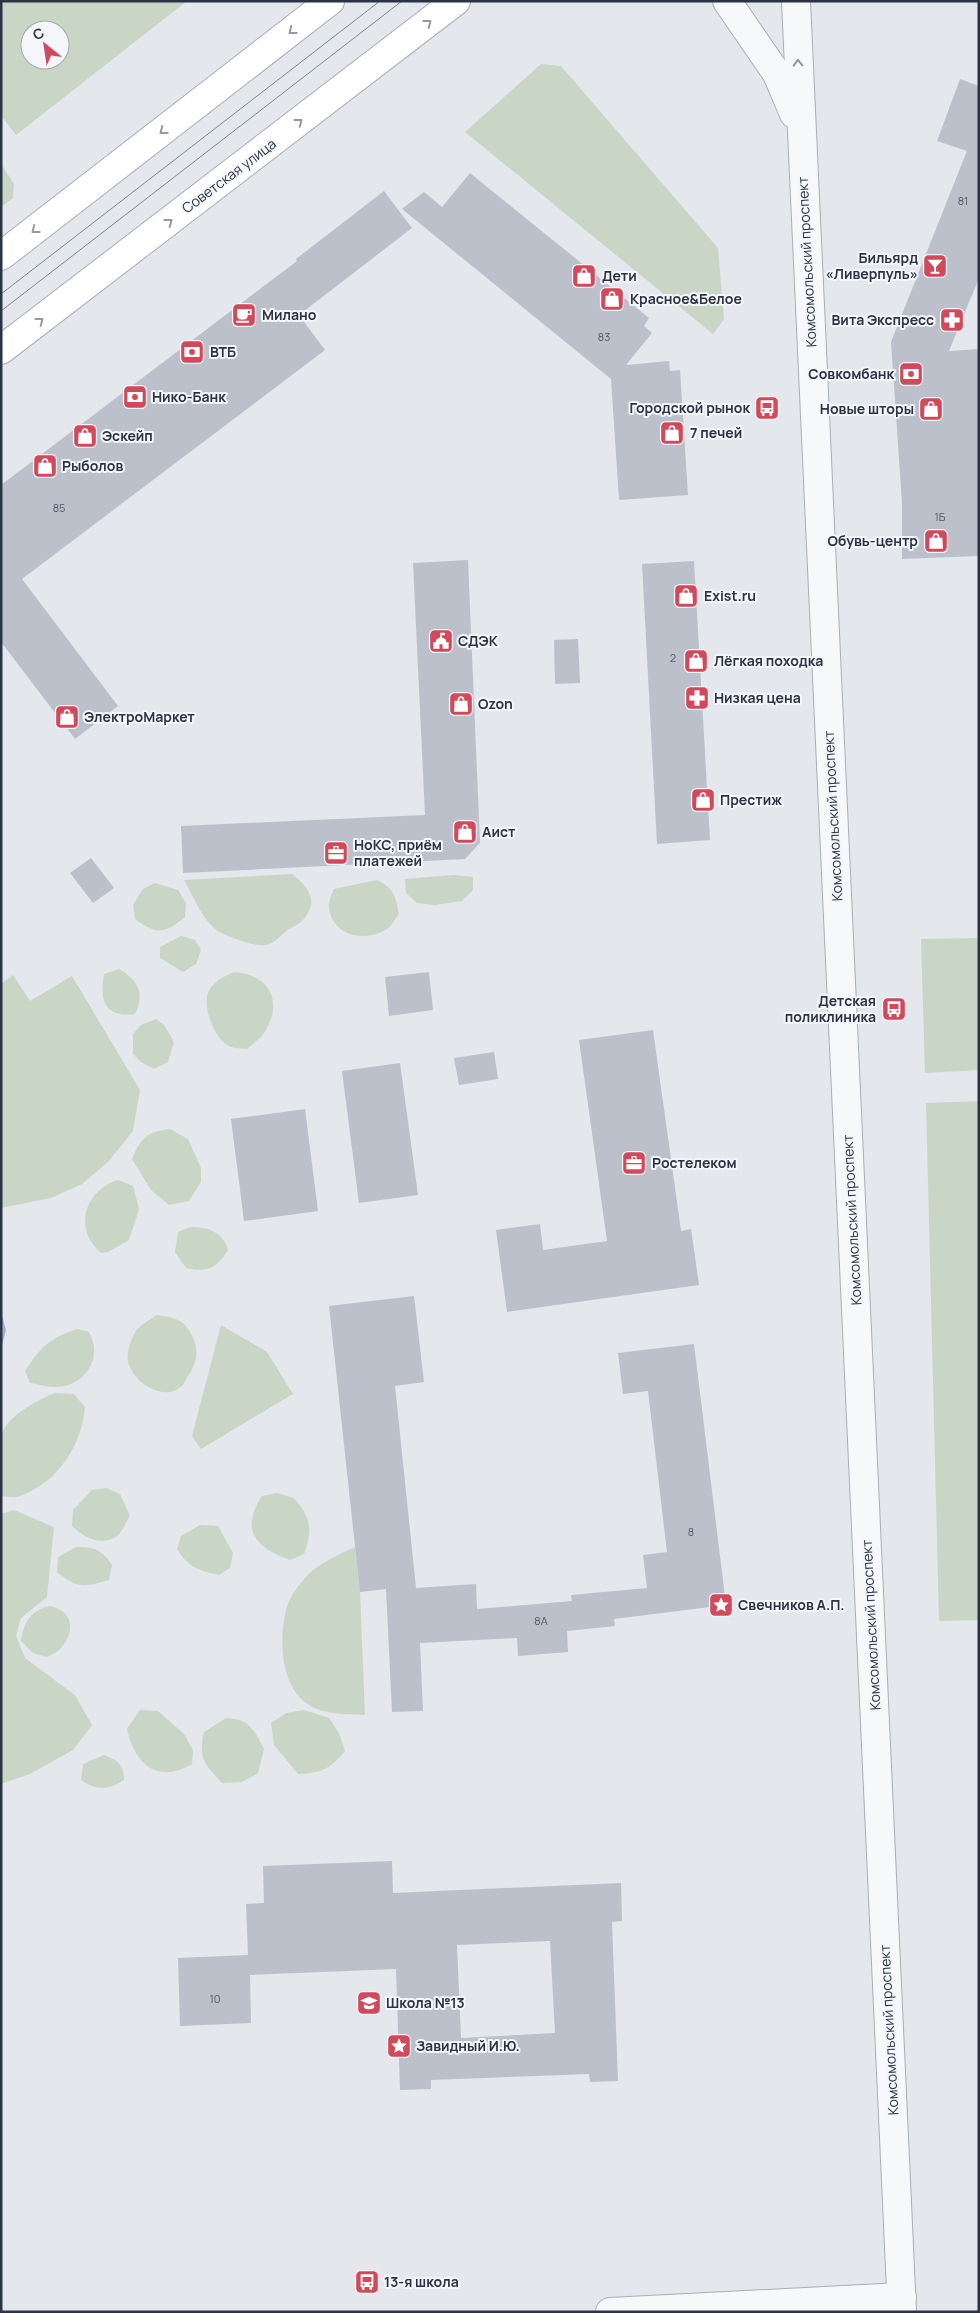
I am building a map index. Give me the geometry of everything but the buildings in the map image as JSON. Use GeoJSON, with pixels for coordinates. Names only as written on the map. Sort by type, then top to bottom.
{"type":"FeatureCollection","features":[{"type":"Feature","properties":{"kind":"main road"},"geometry":{"type":"LineString","coordinates":[[1,256],[330,1]]}},
{"type":"Feature","properties":{"kind":"main road","name":"Советская улица"},"geometry":{"type":"LineString","coordinates":[[1,350],[456,1]]}},
{"type":"Feature","properties":{"kind":"street","name":"Комсомольский проспект"},"geometry":{"type":"LineString","coordinates":[[727,1],[777,74],[801,129]]}},
{"type":"Feature","properties":{"kind":"street","name":"Комсомольский проспект"},"geometry":{"type":"LineString","coordinates":[[796,1],[902,2304]]}},
{"type":"Feature","properties":{"kind":"street"},"geometry":{"type":"LineString","coordinates":[[610,2312],[902,2304]]}},
{"type":"Feature","properties":{"kind":"green space"},"geometry":{"type":"Polygon","coordinates":[[[1,1],[187,1],[16,135],[1,115],[1,1]]]}},
{"type":"Feature","properties":{"kind":"green space"},"geometry":{"type":"Polygon","coordinates":[[[541,64],[561,66],[718,248],[724,319],[713,334],[465,132],[541,64]]]}},
{"type":"Feature","properties":{"kind":"green space"},"geometry":{"type":"Polygon","coordinates":[[[1,164],[14,184],[13,198],[1,207],[1,164]]]}},
{"type":"Feature","properties":{"kind":"green space"},"geometry":{"type":"Polygon","coordinates":[[[292,874],[308,890],[311,902],[310,908],[300,923],[285,932],[273,943],[266,945],[240,940],[215,929],[201,912],[184,880],[292,874]]]}},
{"type":"Feature","properties":{"kind":"green space"},"geometry":{"type":"Polygon","coordinates":[[[454,875],[473,877],[473,890],[462,901],[435,905],[417,903],[406,893],[405,879],[454,875]]]}},
{"type":"Feature","properties":{"kind":"green space"},"geometry":{"type":"Polygon","coordinates":[[[377,880],[387,886],[393,893],[396,902],[399,914],[392,925],[378,933],[360,936],[351,934],[336,925],[331,917],[329,907],[334,889],[377,880]]]}},
{"type":"Feature","properties":{"kind":"green space"},"geometry":{"type":"Polygon","coordinates":[[[155,883],[178,890],[186,903],[185,917],[166,929],[155,930],[135,919],[133,905],[143,889],[155,883]]]}},
{"type":"Feature","properties":{"kind":"green space"},"geometry":{"type":"Polygon","coordinates":[[[181,936],[195,940],[201,950],[196,964],[183,972],[160,958],[160,947],[181,936]]]}},
{"type":"Feature","properties":{"kind":"green space"},"geometry":{"type":"Polygon","coordinates":[[[979,938],[979,1070],[925,1073],[921,939],[979,938]]]}},
{"type":"Feature","properties":{"kind":"green space"},"geometry":{"type":"Polygon","coordinates":[[[119,969],[131,978],[138,988],[139,1000],[135,1014],[125,1015],[117,1013],[106,1006],[103,992],[104,974],[119,969]]]}},
{"type":"Feature","properties":{"kind":"green space"},"geometry":{"type":"Polygon","coordinates":[[[235,972],[257,978],[265,984],[273,1001],[270,1022],[264,1033],[247,1049],[231,1047],[220,1039],[212,1024],[207,1007],[208,993],[213,985],[223,977],[235,972]]]}},
{"type":"Feature","properties":{"kind":"green space"},"geometry":{"type":"Polygon","coordinates":[[[13,975],[30,1001],[72,976],[140,1090],[133,1131],[108,1162],[82,1184],[51,1198],[1,1208],[1,984],[13,975]]]}},
{"type":"Feature","properties":{"kind":"green space"},"geometry":{"type":"Polygon","coordinates":[[[156,1019],[164,1025],[174,1042],[168,1062],[154,1069],[141,1062],[133,1054],[133,1034],[141,1025],[156,1019]]]}},
{"type":"Feature","properties":{"kind":"green space"},"geometry":{"type":"Polygon","coordinates":[[[979,1101],[979,1620],[939,1621],[926,1103],[979,1101]]]}},
{"type":"Feature","properties":{"kind":"green space"},"geometry":{"type":"Polygon","coordinates":[[[170,1129],[188,1139],[201,1168],[201,1182],[189,1201],[169,1205],[151,1190],[132,1159],[138,1145],[146,1137],[156,1132],[170,1129]]]}},
{"type":"Feature","properties":{"kind":"green space"},"geometry":{"type":"Polygon","coordinates":[[[118,1180],[133,1186],[139,1209],[129,1240],[108,1252],[101,1253],[92,1243],[87,1233],[86,1212],[90,1202],[97,1193],[106,1185],[118,1180]]]}},
{"type":"Feature","properties":{"kind":"green space"},"geometry":{"type":"Polygon","coordinates":[[[190,1227],[214,1231],[222,1238],[228,1250],[220,1261],[211,1268],[200,1270],[186,1268],[175,1252],[178,1232],[190,1227]]]}},
{"type":"Feature","properties":{"kind":"green space"},"geometry":{"type":"Polygon","coordinates":[[[156,1315],[180,1321],[191,1333],[194,1340],[196,1357],[194,1365],[183,1385],[174,1391],[158,1391],[142,1383],[136,1377],[128,1362],[128,1351],[135,1332],[156,1315]]]}},
{"type":"Feature","properties":{"kind":"green space"},"geometry":{"type":"Polygon","coordinates":[[[221,1325],[267,1352],[293,1394],[201,1449],[192,1436],[221,1325]]]}},
{"type":"Feature","properties":{"kind":"green space"},"geometry":{"type":"Polygon","coordinates":[[[77,1329],[89,1332],[93,1342],[94,1352],[92,1361],[82,1377],[65,1386],[51,1387],[30,1383],[25,1371],[46,1344],[59,1336],[77,1329]]]}},
{"type":"Feature","properties":{"kind":"green space"},"geometry":{"type":"Polygon","coordinates":[[[55,1393],[74,1394],[85,1407],[80,1432],[69,1456],[53,1476],[31,1491],[17,1497],[1,1496],[1,1436],[4,1429],[23,1410],[55,1393]]]}},
{"type":"Feature","properties":{"kind":"green space"},"geometry":{"type":"Polygon","coordinates":[[[106,1488],[120,1494],[130,1516],[117,1536],[105,1541],[99,1541],[81,1534],[72,1526],[73,1510],[92,1490],[106,1488]]]}},
{"type":"Feature","properties":{"kind":"green space"},"geometry":{"type":"Polygon","coordinates":[[[277,1493],[294,1498],[300,1505],[309,1524],[309,1538],[304,1554],[290,1560],[268,1550],[255,1537],[252,1528],[255,1508],[262,1496],[277,1493]]]}},
{"type":"Feature","properties":{"kind":"green space"},"geometry":{"type":"Polygon","coordinates":[[[14,1510],[54,1527],[47,1597],[21,1618],[16,1636],[25,1658],[75,1695],[92,1725],[73,1750],[30,1774],[1,1784],[1,1514],[14,1510]]]}},
{"type":"Feature","properties":{"kind":"green space"},"geometry":{"type":"Polygon","coordinates":[[[200,1525],[218,1526],[233,1553],[230,1568],[219,1575],[194,1567],[177,1549],[181,1536],[200,1525]]]}},
{"type":"Feature","properties":{"kind":"green space"},"geometry":{"type":"Polygon","coordinates":[[[76,1547],[88,1547],[97,1550],[105,1556],[112,1565],[109,1580],[82,1585],[64,1578],[57,1572],[58,1557],[76,1547]]]}},
{"type":"Feature","properties":{"kind":"green space"},"geometry":{"type":"Polygon","coordinates":[[[355,1547],[360,1592],[365,1715],[327,1712],[306,1703],[297,1694],[286,1671],[282,1644],[287,1606],[298,1587],[316,1568],[355,1547]]]}},
{"type":"Feature","properties":{"kind":"green space"},"geometry":{"type":"Polygon","coordinates":[[[49,1606],[63,1612],[70,1622],[70,1628],[69,1635],[61,1648],[47,1657],[33,1653],[21,1641],[29,1618],[42,1608],[49,1606]]]}},
{"type":"Feature","properties":{"kind":"green space"},"geometry":{"type":"Polygon","coordinates":[[[140,1710],[158,1711],[184,1734],[193,1750],[192,1764],[179,1770],[168,1772],[158,1771],[141,1761],[130,1741],[127,1729],[140,1710]]]}},
{"type":"Feature","properties":{"kind":"green space"},"geometry":{"type":"Polygon","coordinates":[[[304,1710],[329,1718],[339,1733],[345,1751],[325,1769],[313,1773],[298,1774],[274,1745],[271,1723],[286,1713],[304,1710]]]}},
{"type":"Feature","properties":{"kind":"green space"},"geometry":{"type":"Polygon","coordinates":[[[226,1718],[246,1723],[254,1731],[264,1749],[258,1773],[242,1782],[222,1783],[211,1771],[202,1755],[204,1732],[226,1718]]]}},
{"type":"Feature","properties":{"kind":"green space"},"geometry":{"type":"Polygon","coordinates":[[[104,1755],[119,1764],[123,1770],[124,1780],[113,1786],[102,1788],[92,1786],[81,1780],[83,1764],[104,1755]]]}},
{"type":"Feature","properties":{"kind":"water"},"geometry":{"type":"Polygon","coordinates":[[[1,1312],[6,1330],[1,1349],[1,1312]]]}},
{"type":"Feature","properties":{"kind":"tram line"},"geometry":{"type":"LineString","coordinates":[[1,294],[380,1]]}},
{"type":"Feature","properties":{"kind":"tram line"},"geometry":{"type":"LineString","coordinates":[[1,311],[402,1]]}},
{"type":"Feature","properties":{"kind":"place","name":"Бильярд «Ливерпуль»"},"geometry":{"type":"Point","coordinates":[935,266]}},
{"type":"Feature","properties":{"kind":"place","name":"Дети"},"geometry":{"type":"Point","coordinates":[584,276]}},
{"type":"Feature","properties":{"kind":"place","name":"Красное&Белое"},"geometry":{"type":"Point","coordinates":[612,299]}},
{"type":"Feature","properties":{"kind":"place","name":"Милано"},"geometry":{"type":"Point","coordinates":[244,315]}},
{"type":"Feature","properties":{"kind":"place","name":"Вита Экспресс"},"geometry":{"type":"Point","coordinates":[952,320]}},
{"type":"Feature","properties":{"kind":"place","name":"ВТБ"},"geometry":{"type":"Point","coordinates":[192,352]}},
{"type":"Feature","properties":{"kind":"place","name":"Совкомбанк"},"geometry":{"type":"Point","coordinates":[911,374]}},
{"type":"Feature","properties":{"kind":"place","name":"Нико-Банк"},"geometry":{"type":"Point","coordinates":[135,397]}},
{"type":"Feature","properties":{"kind":"place","name":"Городской рынок"},"geometry":{"type":"Point","coordinates":[767,408]}},
{"type":"Feature","properties":{"kind":"place","name":"Новые шторы"},"geometry":{"type":"Point","coordinates":[931,409]}},
{"type":"Feature","properties":{"kind":"place","name":"7 печей"},"geometry":{"type":"Point","coordinates":[672,433]}},
{"type":"Feature","properties":{"kind":"place","name":"Эскейп"},"geometry":{"type":"Point","coordinates":[85,436]}},
{"type":"Feature","properties":{"kind":"place","name":"Рыболов"},"geometry":{"type":"Point","coordinates":[45,466]}},
{"type":"Feature","properties":{"kind":"place","name":"Обувь-центр"},"geometry":{"type":"Point","coordinates":[936,541]}},
{"type":"Feature","properties":{"kind":"place","name":"Exist.ru"},"geometry":{"type":"Point","coordinates":[686,596]}},
{"type":"Feature","properties":{"kind":"place","name":"СДЭК"},"geometry":{"type":"Point","coordinates":[441,641]}},
{"type":"Feature","properties":{"kind":"place","name":"Лёгкая походка"},"geometry":{"type":"Point","coordinates":[696,661]}},
{"type":"Feature","properties":{"kind":"place","name":"Низкая цена"},"geometry":{"type":"Point","coordinates":[697,698]}},
{"type":"Feature","properties":{"kind":"place","name":"Ozon"},"geometry":{"type":"Point","coordinates":[461,704]}},
{"type":"Feature","properties":{"kind":"place","name":"ЭлектроМаркет"},"geometry":{"type":"Point","coordinates":[67,717]}},
{"type":"Feature","properties":{"kind":"place","name":"Престиж"},"geometry":{"type":"Point","coordinates":[703,800]}},
{"type":"Feature","properties":{"kind":"place","name":"Аист"},"geometry":{"type":"Point","coordinates":[465,832]}},
{"type":"Feature","properties":{"kind":"place","name":"НоКС, приём платежей"},"geometry":{"type":"Point","coordinates":[336,853]}},
{"type":"Feature","properties":{"kind":"place","name":"Детская поликлиника"},"geometry":{"type":"Point","coordinates":[894,1009]}},
{"type":"Feature","properties":{"kind":"place","name":"Ростелеком"},"geometry":{"type":"Point","coordinates":[634,1163]}},
{"type":"Feature","properties":{"kind":"place","name":"Свечников А.П."},"geometry":{"type":"Point","coordinates":[721,1605]}},
{"type":"Feature","properties":{"kind":"place","name":"Школа №13"},"geometry":{"type":"Point","coordinates":[369,2003]}},
{"type":"Feature","properties":{"kind":"place","name":"Завидный И.Ю."},"geometry":{"type":"Point","coordinates":[399,2046]}},
{"type":"Feature","properties":{"kind":"place","name":"13-я школа"},"geometry":{"type":"Point","coordinates":[367,2282]}}]}
